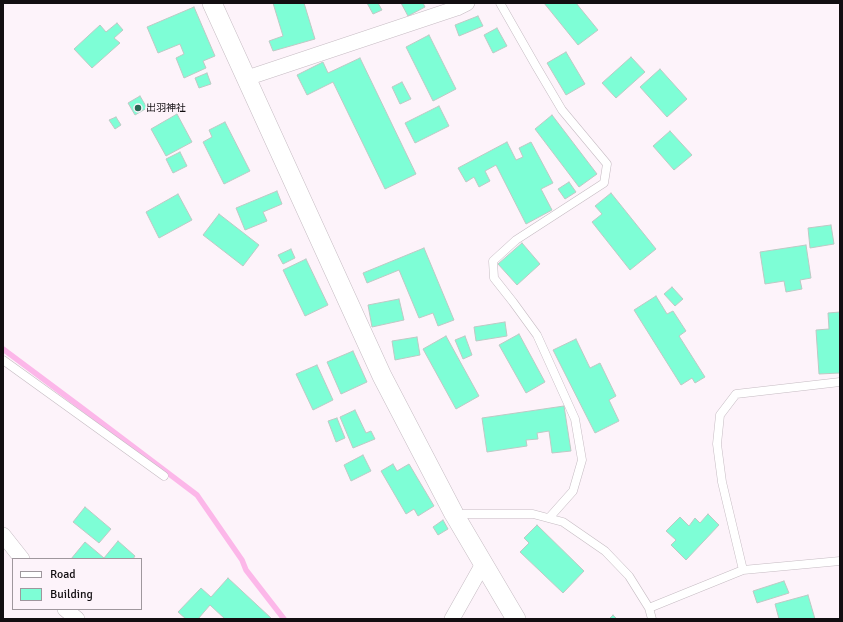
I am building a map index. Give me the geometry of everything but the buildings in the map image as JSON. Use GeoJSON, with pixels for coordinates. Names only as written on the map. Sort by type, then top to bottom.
{"type":"FeatureCollection","features":[{"type":"Feature","properties":{"kind":"street"},"geometry":{"type":"LineString","coordinates":[[212,3],[382,376],[454,514],[516,619]]}},
{"type":"Feature","properties":{"kind":"street"},"geometry":{"type":"LineString","coordinates":[[247,78],[457,8],[467,3]]}},
{"type":"Feature","properties":{"kind":"street"},"geometry":{"type":"LineString","coordinates":[[3,535],[21,558]]}},
{"type":"Feature","properties":{"kind":"street"},"geometry":{"type":"LineString","coordinates":[[452,619],[483,564]]}},
{"type":"Feature","properties":{"kind":"street"},"geometry":{"type":"LineString","coordinates":[[66,610],[77,619]]}},
{"type":"Feature","properties":{"kind":"lane"},"geometry":{"type":"LineString","coordinates":[[500,3],[562,110],[607,164],[604,183],[516,240],[493,261],[494,278],[537,335],[575,419],[582,460],[573,490],[549,518]]}},
{"type":"Feature","properties":{"kind":"lane"},"geometry":{"type":"LineString","coordinates":[[3,360],[164,476]]}},
{"type":"Feature","properties":{"kind":"lane"},"geometry":{"type":"LineString","coordinates":[[743,570],[722,482],[717,444],[720,415],[736,394],[840,382]]}},
{"type":"Feature","properties":{"kind":"lane"},"geometry":{"type":"LineString","coordinates":[[454,514],[533,514],[563,522],[604,551],[629,576],[649,608],[652,619]]}},
{"type":"Feature","properties":{"kind":"lane"},"geometry":{"type":"LineString","coordinates":[[649,608],[743,570],[840,560]]}},
{"type":"Feature","properties":{"kind":"waterway"},"geometry":{"type":"LineString","coordinates":[[3,349],[197,495],[242,560],[246,570],[284,619]]}},
{"type":"Feature","properties":{"kind":"place","name":"出羽神社"},"geometry":{"type":"Point","coordinates":[138,108]}}]}
